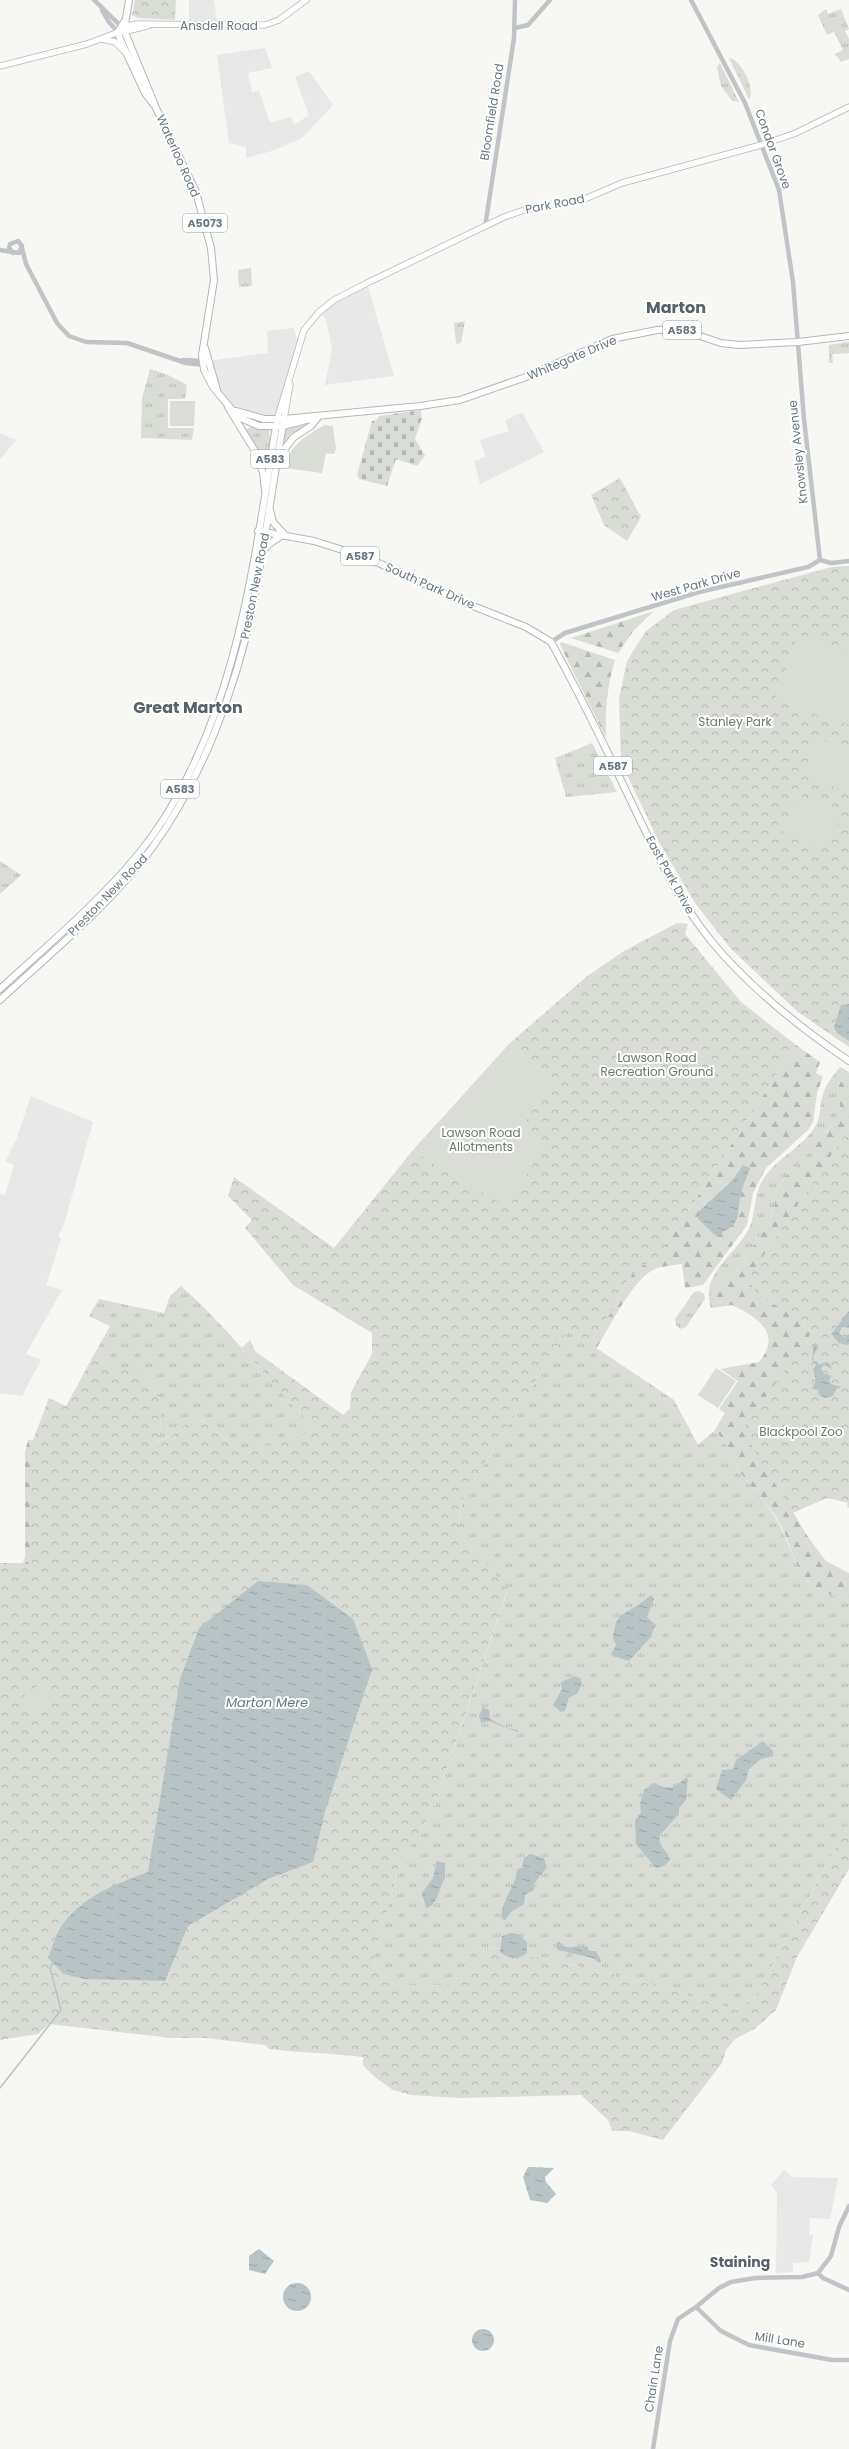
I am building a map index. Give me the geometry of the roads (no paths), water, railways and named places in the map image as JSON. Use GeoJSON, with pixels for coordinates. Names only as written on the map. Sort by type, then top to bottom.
{"type":"FeatureCollection","features":[{"type":"Feature","properties":{"kind":"main road","name":"Waterloo Road"},"geometry":{"type":"LineString","coordinates":[[129,0],[121,29],[127,54],[145,93],[156,108]]}},
{"type":"Feature","properties":{"kind":"main road","name":"Ansdell Road"},"geometry":{"type":"LineString","coordinates":[[0,66],[101,39],[121,29],[127,31],[147,26],[265,25],[279,20],[306,0]]}},
{"type":"Feature","properties":{"kind":"main road","name":"Waterloo Road"},"geometry":{"type":"LineString","coordinates":[[121,29],[156,108],[196,192],[211,248],[214,280],[204,346],[205,363]]}},
{"type":"Feature","properties":{"kind":"main road"},"geometry":{"type":"LineString","coordinates":[[101,39],[115,42],[127,54]]}},
{"type":"Feature","properties":{"kind":"main road","name":"Park Road"},"geometry":{"type":"LineString","coordinates":[[280,423],[290,377],[304,330],[320,312],[334,300],[485,227],[530,208],[587,198],[620,184],[761,145],[796,133],[849,108]]}},
{"type":"Feature","properties":{"kind":"main road","name":"Whitegate Drive"},"geometry":{"type":"LineString","coordinates":[[280,423],[319,416],[426,406],[468,398],[526,378],[612,339],[657,330],[679,329],[729,345],[798,342],[849,336]]}},
{"type":"Feature","properties":{"kind":"main road"},"geometry":{"type":"LineString","coordinates":[[205,363],[209,381],[227,404],[236,411],[238,417],[250,424],[280,423]]}},
{"type":"Feature","properties":{"kind":"main road","name":"Preston New Road"},"geometry":{"type":"LineString","coordinates":[[227,404],[257,456],[265,490]]}},
{"type":"Feature","properties":{"kind":"main road"},"geometry":{"type":"LineString","coordinates":[[277,458],[294,437],[311,426],[319,416]]}},
{"type":"Feature","properties":{"kind":"main road","name":"Preston New Road"},"geometry":{"type":"LineString","coordinates":[[0,989],[110,885],[152,836],[178,793],[205,737],[228,674],[262,531],[269,508],[277,458],[280,423]]}},
{"type":"Feature","properties":{"kind":"main road","name":"Preston New Road"},"geometry":{"type":"LineString","coordinates":[[0,1000],[120,886],[152,848],[174,815],[211,740],[234,676],[250,618],[262,552],[265,490],[280,423]]}},
{"type":"Feature","properties":{"kind":"main road"},"geometry":{"type":"LineString","coordinates":[[262,552],[268,544],[284,534],[273,522],[269,508]]}},
{"type":"Feature","properties":{"kind":"main road","name":"South Park Drive"},"geometry":{"type":"LineString","coordinates":[[262,531],[284,534],[334,546],[380,564],[463,602],[526,627],[551,642]]}},
{"type":"Feature","properties":{"kind":"main road","name":"East Park Drive"},"geometry":{"type":"LineString","coordinates":[[551,642],[652,845],[689,910],[712,942],[747,980],[785,1014],[849,1061]]}},
{"type":"Feature","properties":{"kind":"street"},"geometry":{"type":"LineString","coordinates":[[94,0],[102,8],[109,22],[121,29]]}},
{"type":"Feature","properties":{"kind":"street","name":"Bloomfield Road"},"geometry":{"type":"LineString","coordinates":[[485,227],[515,28],[515,0]]}},
{"type":"Feature","properties":{"kind":"street"},"geometry":{"type":"LineString","coordinates":[[515,28],[528,24],[550,0]]}},
{"type":"Feature","properties":{"kind":"street","name":"Condor Grove"},"geometry":{"type":"LineString","coordinates":[[691,0],[732,73],[779,190],[791,263],[798,342]]}},
{"type":"Feature","properties":{"kind":"street"},"geometry":{"type":"LineString","coordinates":[[0,249],[13,241],[18,241],[22,248],[26,264],[57,323],[69,336],[86,342],[127,343],[183,360],[205,363]]}},
{"type":"Feature","properties":{"kind":"street"},"geometry":{"type":"LineString","coordinates":[[10,244],[9,248],[26,264]]}},
{"type":"Feature","properties":{"kind":"street"},"geometry":{"type":"LineString","coordinates":[[0,249],[14,253],[20,252],[22,248]]}},
{"type":"Feature","properties":{"kind":"street","name":"Knowsley Avenue"},"geometry":{"type":"LineString","coordinates":[[798,342],[807,457],[820,560]]}},
{"type":"Feature","properties":{"kind":"street"},"geometry":{"type":"LineString","coordinates":[[820,560],[831,563],[849,561]]}},
{"type":"Feature","properties":{"kind":"street","name":"West Park Drive"},"geometry":{"type":"LineString","coordinates":[[551,642],[565,633],[699,592],[808,567],[820,560]]}},
{"type":"Feature","properties":{"kind":"street"},"geometry":{"type":"LineString","coordinates":[[696,2307],[719,2288],[730,2282],[755,2278],[796,2277],[818,2273],[831,2256],[841,2221],[849,2206]]}},
{"type":"Feature","properties":{"kind":"street"},"geometry":{"type":"LineString","coordinates":[[818,2273],[823,2278],[849,2290]]}},
{"type":"Feature","properties":{"kind":"street","name":"Chain Lane"},"geometry":{"type":"LineString","coordinates":[[653,2449],[671,2337],[676,2322],[682,2315],[696,2307]]}},
{"type":"Feature","properties":{"kind":"street","name":"Mill Lane"},"geometry":{"type":"LineString","coordinates":[[696,2307],[721,2331],[749,2345],[832,2360],[849,2360]]}},
{"type":"Feature","properties":{"kind":"water"},"geometry":{"type":"Polygon","coordinates":[[[849,1004],[849,1041],[837,1033],[834,1027],[841,1005],[849,1004]]]}},
{"type":"Feature","properties":{"kind":"water"},"geometry":{"type":"Polygon","coordinates":[[[743,1165],[750,1168],[743,1186],[736,1221],[730,1228],[716,1236],[698,1219],[698,1212],[732,1181],[743,1165]]]}},
{"type":"Feature","properties":{"kind":"water"},"geometry":{"type":"Polygon","coordinates":[[[849,1311],[849,1328],[842,1327],[839,1334],[845,1337],[849,1334],[849,1344],[847,1345],[839,1343],[831,1334],[849,1311]]]}},
{"type":"Feature","properties":{"kind":"water"},"geometry":{"type":"Polygon","coordinates":[[[814,1343],[818,1348],[813,1356],[814,1361],[819,1365],[826,1362],[829,1363],[832,1369],[824,1365],[821,1368],[823,1373],[831,1376],[829,1381],[831,1384],[842,1387],[836,1389],[833,1396],[825,1398],[819,1395],[818,1390],[812,1389],[816,1380],[813,1370],[816,1365],[812,1359],[814,1343]]]}},
{"type":"Feature","properties":{"kind":"water","name":"Marton Mere"},"geometry":{"type":"Polygon","coordinates":[[[258,1581],[307,1585],[353,1619],[372,1669],[325,1812],[313,1862],[268,1879],[188,1926],[165,1981],[85,1979],[64,1974],[48,1958],[55,1938],[69,1917],[78,1907],[100,1893],[123,1881],[148,1872],[180,1679],[199,1628],[258,1581]]]}},
{"type":"Feature","properties":{"kind":"water"},"geometry":{"type":"Polygon","coordinates":[[[651,1595],[654,1599],[647,1617],[655,1625],[651,1637],[629,1661],[611,1655],[616,1645],[613,1638],[617,1620],[623,1614],[640,1604],[651,1595]]]}},
{"type":"Feature","properties":{"kind":"water"},"geometry":{"type":"Polygon","coordinates":[[[575,1676],[580,1678],[582,1683],[577,1694],[569,1697],[565,1711],[561,1712],[553,1705],[562,1689],[561,1682],[575,1676]]]}},
{"type":"Feature","properties":{"kind":"water"},"geometry":{"type":"Polygon","coordinates":[[[483,1707],[489,1710],[490,1719],[508,1728],[518,1730],[518,1732],[489,1721],[481,1723],[479,1716],[483,1707]]]}},
{"type":"Feature","properties":{"kind":"water"},"geometry":{"type":"Polygon","coordinates":[[[763,1741],[773,1751],[773,1756],[761,1759],[749,1769],[746,1780],[731,1800],[716,1789],[722,1770],[733,1769],[736,1760],[763,1741]]]}},
{"type":"Feature","properties":{"kind":"water"},"geometry":{"type":"Polygon","coordinates":[[[685,1778],[688,1778],[686,1800],[679,1808],[679,1814],[660,1835],[659,1839],[670,1860],[664,1866],[656,1868],[636,1844],[635,1820],[641,1813],[640,1804],[644,1790],[655,1783],[667,1788],[671,1787],[678,1784],[685,1778]]]}},
{"type":"Feature","properties":{"kind":"water"},"geometry":{"type":"Polygon","coordinates":[[[530,1854],[544,1858],[547,1867],[534,1884],[534,1890],[525,1895],[524,1904],[511,1912],[505,1920],[502,1919],[503,1906],[514,1882],[517,1869],[522,1868],[524,1858],[530,1854]]]}},
{"type":"Feature","properties":{"kind":"water"},"geometry":{"type":"Polygon","coordinates":[[[437,1861],[445,1863],[445,1878],[436,1900],[430,1907],[426,1908],[422,1893],[433,1878],[437,1861]]]}},
{"type":"Feature","properties":{"kind":"water"},"geometry":{"type":"Polygon","coordinates":[[[511,1933],[519,1934],[527,1942],[527,1953],[521,1957],[514,1958],[506,1956],[500,1952],[502,1936],[511,1933]]]}},
{"type":"Feature","properties":{"kind":"water"},"geometry":{"type":"Polygon","coordinates":[[[558,1941],[566,1947],[587,1946],[589,1951],[596,1951],[601,1960],[600,1963],[592,1958],[558,1950],[556,1946],[558,1941]]]}},
{"type":"Feature","properties":{"kind":"water"},"geometry":{"type":"Polygon","coordinates":[[[528,2167],[554,2168],[545,2177],[546,2182],[556,2194],[547,2203],[530,2200],[523,2177],[528,2167]]]}},
{"type":"Feature","properties":{"kind":"water"},"geometry":{"type":"Polygon","coordinates":[[[259,2249],[274,2261],[265,2274],[249,2270],[249,2256],[259,2249]]]}},
{"type":"Feature","properties":{"kind":"water"},"geometry":{"type":"Polygon","coordinates":[[[297,2283],[307,2287],[311,2297],[307,2307],[297,2311],[287,2307],[283,2297],[287,2287],[297,2283]]]}},
{"type":"Feature","properties":{"kind":"water"},"geometry":{"type":"Polygon","coordinates":[[[483,2329],[487,2330],[493,2336],[493,2344],[487,2350],[483,2351],[479,2350],[473,2344],[472,2340],[473,2336],[479,2330],[483,2329]]]}},
{"type":"Feature","properties":{"kind":"waterway"},"geometry":{"type":"LineString","coordinates":[[0,2088],[61,2010],[50,1968],[53,1963]]}},
{"type":"Feature","properties":{"kind":"district","name":"Marton"},"geometry":{"type":"Point","coordinates":[676,307]}},
{"type":"Feature","properties":{"kind":"district","name":"Great Marton"},"geometry":{"type":"Point","coordinates":[188,707]}},
{"type":"Feature","properties":{"kind":"district","name":"Staining"},"geometry":{"type":"Point","coordinates":[740,2262]}},
{"type":"Feature","properties":{"kind":"park label","name":"Stanley Park"},"geometry":{"type":"Point","coordinates":[735,722]}},
{"type":"Feature","properties":{"kind":"park label","name":"Lawson Road Recreation Ground"},"geometry":{"type":"Point","coordinates":[657,1065]}},
{"type":"Feature","properties":{"kind":"park label","name":"Lawson Road Allotments"},"geometry":{"type":"Point","coordinates":[481,1140]}},
{"type":"Feature","properties":{"kind":"park label","name":"Blackpool Zoo"},"geometry":{"type":"Point","coordinates":[801,1432]}}]}
